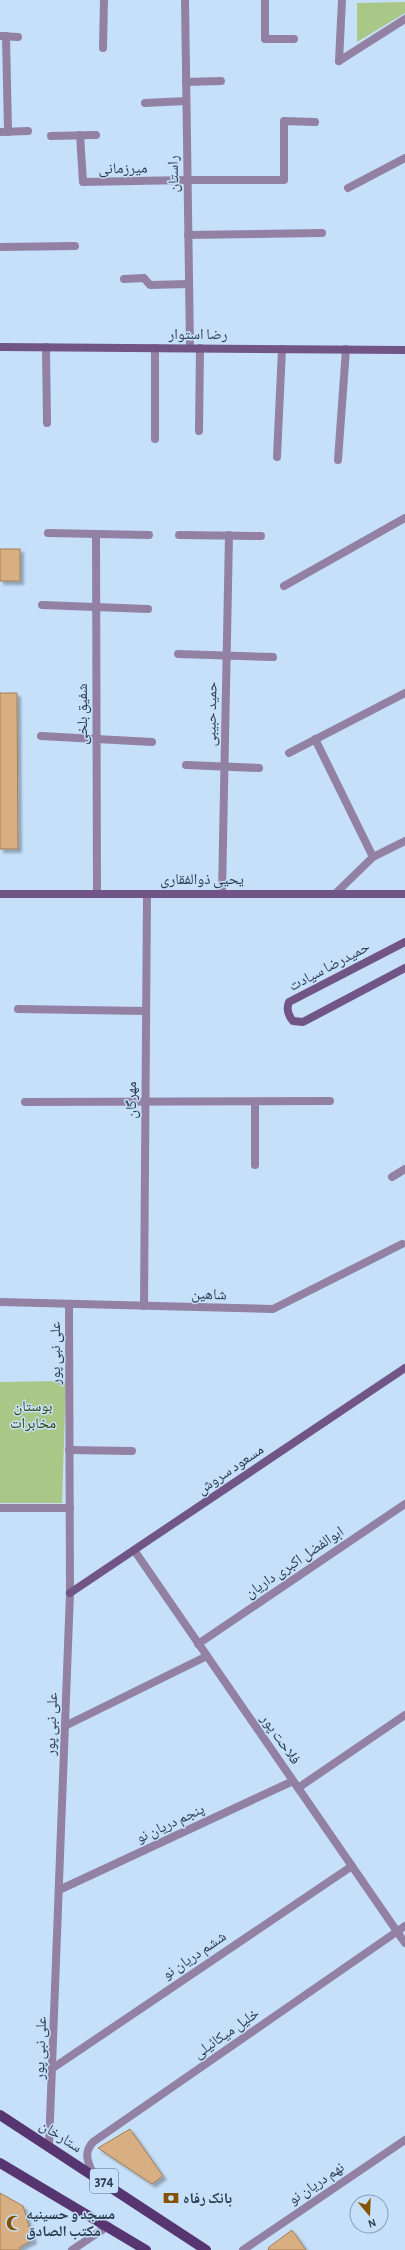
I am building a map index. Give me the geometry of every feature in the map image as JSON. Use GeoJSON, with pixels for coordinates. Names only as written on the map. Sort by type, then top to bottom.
{"type":"FeatureCollection","features":[{"type":"Feature","properties":{"kind":"main road","name":"ستارخان"},"geometry":{"type":"LineString","coordinates":[[0,2115],[49,2145],[206,2250]]}},
{"type":"Feature","properties":{"kind":"main road","name":"374"},"geometry":{"type":"LineString","coordinates":[[0,2164],[108,2226],[146,2250]]}},
{"type":"Feature","properties":{"kind":"street"},"geometry":{"type":"LineString","coordinates":[[103,48],[104,0]]}},
{"type":"Feature","properties":{"kind":"street","name":"راستان"},"geometry":{"type":"LineString","coordinates":[[185,0],[190,348]]}},
{"type":"Feature","properties":{"kind":"street"},"geometry":{"type":"LineString","coordinates":[[265,0],[265,39],[294,39]]}},
{"type":"Feature","properties":{"kind":"street"},"geometry":{"type":"LineString","coordinates":[[342,0],[339,61],[405,19]]}},
{"type":"Feature","properties":{"kind":"street"},"geometry":{"type":"LineString","coordinates":[[18,36],[3,36],[4,132],[28,131]]}},
{"type":"Feature","properties":{"kind":"street"},"geometry":{"type":"LineString","coordinates":[[186,82],[221,81]]}},
{"type":"Feature","properties":{"kind":"street"},"geometry":{"type":"LineString","coordinates":[[145,103],[186,101]]}},
{"type":"Feature","properties":{"kind":"street"},"geometry":{"type":"LineString","coordinates":[[187,180],[284,180],[284,121],[315,122]]}},
{"type":"Feature","properties":{"kind":"street","name":"میرزمانی"},"geometry":{"type":"LineString","coordinates":[[80,135],[83,182],[187,180]]}},
{"type":"Feature","properties":{"kind":"street"},"geometry":{"type":"LineString","coordinates":[[51,136],[96,135]]}},
{"type":"Feature","properties":{"kind":"street"},"geometry":{"type":"LineString","coordinates":[[348,188],[405,158]]}},
{"type":"Feature","properties":{"kind":"street"},"geometry":{"type":"LineString","coordinates":[[188,235],[322,233]]}},
{"type":"Feature","properties":{"kind":"street"},"geometry":{"type":"LineString","coordinates":[[0,247],[75,246]]}},
{"type":"Feature","properties":{"kind":"street"},"geometry":{"type":"LineString","coordinates":[[124,279],[144,278],[150,284],[189,284]]}},
{"type":"Feature","properties":{"kind":"street"},"geometry":{"type":"LineString","coordinates":[[396,350],[405,345]]}},
{"type":"Feature","properties":{"kind":"street","name":"رضا استوار"},"geometry":{"type":"LineString","coordinates":[[0,347],[405,350]]}},
{"type":"Feature","properties":{"kind":"street"},"geometry":{"type":"LineString","coordinates":[[46,348],[47,423]]}},
{"type":"Feature","properties":{"kind":"street"},"geometry":{"type":"LineString","coordinates":[[155,348],[155,439]]}},
{"type":"Feature","properties":{"kind":"street"},"geometry":{"type":"LineString","coordinates":[[199,430],[200,348]]}},
{"type":"Feature","properties":{"kind":"street"},"geometry":{"type":"LineString","coordinates":[[277,457],[282,349]]}},
{"type":"Feature","properties":{"kind":"street"},"geometry":{"type":"LineString","coordinates":[[338,460],[346,349]]}},
{"type":"Feature","properties":{"kind":"street"},"geometry":{"type":"LineString","coordinates":[[284,586],[405,518]]}},
{"type":"Feature","properties":{"kind":"street"},"geometry":{"type":"LineString","coordinates":[[48,533],[149,535]]}},
{"type":"Feature","properties":{"kind":"street","name":"شفیق بلخی"},"geometry":{"type":"LineString","coordinates":[[96,534],[96,894]]}},
{"type":"Feature","properties":{"kind":"street"},"geometry":{"type":"LineString","coordinates":[[179,535],[262,536]]}},
{"type":"Feature","properties":{"kind":"street","name":"حمید حبیبی"},"geometry":{"type":"LineString","coordinates":[[222,894],[229,535]]}},
{"type":"Feature","properties":{"kind":"street"},"geometry":{"type":"LineString","coordinates":[[42,604],[148,609]]}},
{"type":"Feature","properties":{"kind":"street"},"geometry":{"type":"LineString","coordinates":[[178,654],[273,657]]}},
{"type":"Feature","properties":{"kind":"street"},"geometry":{"type":"LineString","coordinates":[[289,752],[405,693]]}},
{"type":"Feature","properties":{"kind":"street"},"geometry":{"type":"LineString","coordinates":[[41,736],[152,742]]}},
{"type":"Feature","properties":{"kind":"street"},"geometry":{"type":"LineString","coordinates":[[315,739],[373,857]]}},
{"type":"Feature","properties":{"kind":"street"},"geometry":{"type":"LineString","coordinates":[[186,765],[259,768]]}},
{"type":"Feature","properties":{"kind":"street"},"geometry":{"type":"LineString","coordinates":[[336,893],[373,857],[405,841]]}},
{"type":"Feature","properties":{"kind":"street","name":"یحیی ذوالفقاری"},"geometry":{"type":"LineString","coordinates":[[0,894],[405,894]]}},
{"type":"Feature","properties":{"kind":"street","name":"مهرگان"},"geometry":{"type":"LineString","coordinates":[[144,1306],[147,894]]}},
{"type":"Feature","properties":{"kind":"street","name":"حمیدرضا سیادت"},"geometry":{"type":"LineString","coordinates":[[405,942],[289,1002],[287,1009],[289,1015],[293,1021],[303,1022],[405,968]]}},
{"type":"Feature","properties":{"kind":"street"},"geometry":{"type":"LineString","coordinates":[[18,1009],[146,1011]]}},
{"type":"Feature","properties":{"kind":"street"},"geometry":{"type":"LineString","coordinates":[[25,1102],[330,1101]]}},
{"type":"Feature","properties":{"kind":"street"},"geometry":{"type":"LineString","coordinates":[[255,1102],[256,1165]]}},
{"type":"Feature","properties":{"kind":"street"},"geometry":{"type":"LineString","coordinates":[[392,1177],[405,1169]]}},
{"type":"Feature","properties":{"kind":"street","name":"شاهین"},"geometry":{"type":"LineString","coordinates":[[0,1302],[273,1309],[402,1244]]}},
{"type":"Feature","properties":{"kind":"street","name":"علی نبی پور"},"geometry":{"type":"LineString","coordinates":[[49,2145],[70,1593],[69,1304]]}},
{"type":"Feature","properties":{"kind":"street","name":"مسعود سروش"},"geometry":{"type":"LineString","coordinates":[[70,1593],[405,1368]]}},
{"type":"Feature","properties":{"kind":"street"},"geometry":{"type":"LineString","coordinates":[[69,1450],[132,1451]]}},
{"type":"Feature","properties":{"kind":"street","name":"ابوالفضل اکبری داریان"},"geometry":{"type":"LineString","coordinates":[[198,1644],[405,1504]]}},
{"type":"Feature","properties":{"kind":"street"},"geometry":{"type":"LineString","coordinates":[[0,1508],[70,1508]]}},
{"type":"Feature","properties":{"kind":"street","name":"فلاحت پور"},"geometry":{"type":"LineString","coordinates":[[134,1550],[405,1943]]}},
{"type":"Feature","properties":{"kind":"street"},"geometry":{"type":"LineString","coordinates":[[65,1726],[207,1656]]}},
{"type":"Feature","properties":{"kind":"street","name":"پنجم دریان‌ نو"},"geometry":{"type":"LineString","coordinates":[[59,1890],[296,1785],[405,1715]]}},
{"type":"Feature","properties":{"kind":"street","name":"ششم دریان نو"},"geometry":{"type":"LineString","coordinates":[[53,2068],[352,1866]]}},
{"type":"Feature","properties":{"kind":"street","name":"خلیل میکائیلی"},"geometry":{"type":"LineString","coordinates":[[93,2174],[86,2156],[88,2147],[93,2142],[405,1926]]}},
{"type":"Feature","properties":{"kind":"street","name":"نهم دریان نو"},"geometry":{"type":"LineString","coordinates":[[243,2250],[405,2140]]}},
{"type":"Feature","properties":{"kind":"street"},"geometry":{"type":"LineString","coordinates":[[72,2250],[108,2226]]}},
{"type":"Feature","properties":{"kind":"green space"},"geometry":{"type":"Polygon","coordinates":[[[405,2],[405,13],[357,42],[357,3],[405,2]]]}},
{"type":"Feature","properties":{"kind":"green space","name":"بوستان مخابرات"},"geometry":{"type":"Polygon","coordinates":[[[66,1381],[62,1503],[0,1503],[0,1382],[66,1381]]]}},
{"type":"Feature","properties":{"kind":"building"},"geometry":{"type":"Polygon","coordinates":[[[0,549],[20,549],[20,581],[0,581],[0,549]]]}},
{"type":"Feature","properties":{"kind":"building"},"geometry":{"type":"Polygon","coordinates":[[[0,693],[17,693],[18,849],[0,849],[0,693]]]}},
{"type":"Feature","properties":{"kind":"building"},"geometry":{"type":"Polygon","coordinates":[[[130,2129],[163,2176],[152,2184],[98,2148],[130,2129]]]}},
{"type":"Feature","properties":{"kind":"building","name":"مسجد و حسینیه مکتب الصادق"},"geometry":{"type":"Polygon","coordinates":[[[0,2193],[23,2206],[33,2240],[20,2247],[20,2250],[0,2250],[0,2193]]]}},
{"type":"Feature","properties":{"kind":"building"},"geometry":{"type":"Polygon","coordinates":[[[292,2230],[306,2250],[268,2250],[269,2247],[292,2230]]]}},
{"type":"Feature","properties":{"kind":"place","name":"بانک رفاه"},"geometry":{"type":"Point","coordinates":[171,2198]}},
{"type":"Feature","properties":{"kind":"place","name":"مسجد و حسینیه مکتب الصادق"},"geometry":{"type":"Point","coordinates":[14,2223]}}]}
